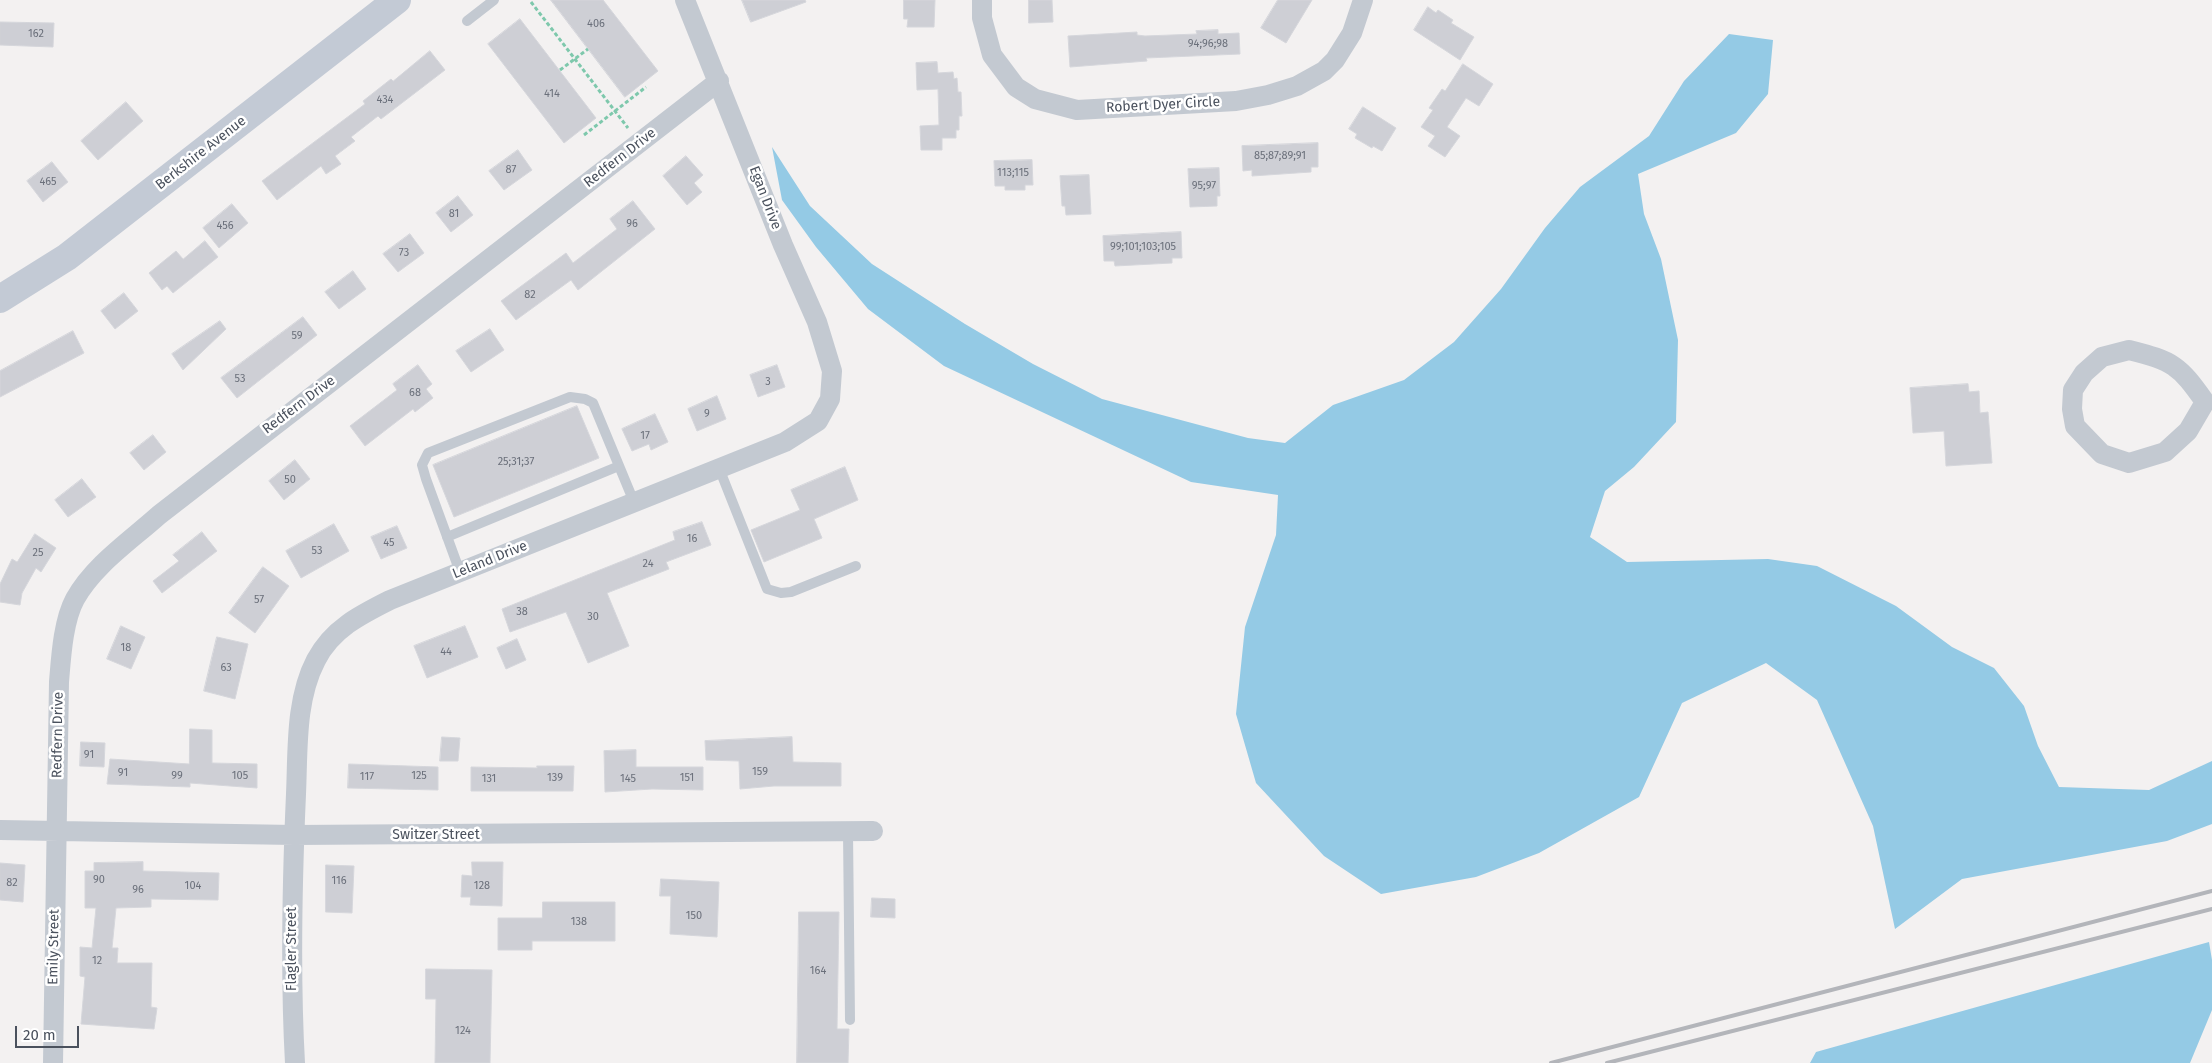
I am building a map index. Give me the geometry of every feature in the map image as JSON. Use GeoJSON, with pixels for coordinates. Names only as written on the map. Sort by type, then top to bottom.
{"type":"FeatureCollection","features":[{"type":"Feature","properties":{"kind":"main road","name":"Berkshire Avenue"},"geometry":{"type":"LineString","coordinates":[[0,299],[67,257],[397,0]]}},
{"type":"Feature","properties":{"kind":"street","name":"Egan Drive"},"geometry":{"type":"LineString","coordinates":[[685,0],[783,245],[817,322],[832,371],[830,399]]}},
{"type":"Feature","properties":{"kind":"street","name":"Robert Dyer Circle"},"geometry":{"type":"LineString","coordinates":[[982,0],[982,18],[992,55],[1016,88],[1035,99],[1077,110],[1236,101],[1275,93],[1297,86],[1324,71],[1335,60],[1352,33],[1363,0]]}},
{"type":"Feature","properties":{"kind":"street","name":"Redfern Drive"},"geometry":{"type":"LineString","coordinates":[[56,830],[62,652],[75,600],[95,573],[159,515],[257,437],[719,81]]}},
{"type":"Feature","properties":{"kind":"street"},"geometry":{"type":"LineString","coordinates":[[2129,350],[2163,359],[2186,374],[2209,402],[2188,431],[2165,452],[2129,463],[2102,454],[2075,426],[2072,409],[2074,390],[2084,373],[2102,357],[2129,350]]}},
{"type":"Feature","properties":{"kind":"street","name":"Leland Drive"},"geometry":{"type":"LineString","coordinates":[[294,834],[299,736],[304,695],[320,654],[330,638],[355,618],[390,600],[785,442],[818,421],[830,399]]}},
{"type":"Feature","properties":{"kind":"street","name":"Switzer Street"},"geometry":{"type":"LineString","coordinates":[[0,830],[294,834],[873,831]]}},
{"type":"Feature","properties":{"kind":"street","name":"Emily Street"},"geometry":{"type":"LineString","coordinates":[[53,1063],[56,830]]}},
{"type":"Feature","properties":{"kind":"street","name":"Flagler Street"},"geometry":{"type":"LineString","coordinates":[[294,834],[292,1000],[295,1063]]}},
{"type":"Feature","properties":{"kind":"lane"},"geometry":{"type":"LineString","coordinates":[[467,21],[492,0]]}},
{"type":"Feature","properties":{"kind":"lane"},"geometry":{"type":"LineString","coordinates":[[460,572],[422,465],[428,454],[570,397],[585,399],[593,403],[634,502]]}},
{"type":"Feature","properties":{"kind":"lane"},"geometry":{"type":"LineString","coordinates":[[447,537],[619,466]]}},
{"type":"Feature","properties":{"kind":"lane"},"geometry":{"type":"LineString","coordinates":[[719,468],[767,589],[781,593],[791,592],[856,566]]}},
{"type":"Feature","properties":{"kind":"lane"},"geometry":{"type":"LineString","coordinates":[[848,832],[850,1020]]}},
{"type":"Feature","properties":{"kind":"path"},"geometry":{"type":"LineString","coordinates":[[531,2],[640,142]]}},
{"type":"Feature","properties":{"kind":"path"},"geometry":{"type":"LineString","coordinates":[[560,70],[588,49]]}},
{"type":"Feature","properties":{"kind":"path"},"geometry":{"type":"LineString","coordinates":[[584,135],[646,87]]}},
{"type":"Feature","properties":{"kind":"water"},"geometry":{"type":"Polygon","coordinates":[[[1729,34],[1773,40],[1768,94],[1736,133],[1638,174],[1644,214],[1661,259],[1678,340],[1676,422],[1634,467],[1605,491],[1590,537],[1627,562],[1768,559],[1817,566],[1896,606],[1952,647],[1994,668],[2024,706],[2038,746],[2059,787],[2149,790],[2212,761],[2212,824],[2167,841],[1962,879],[1895,929],[1873,826],[1817,700],[1766,663],[1682,703],[1639,797],[1539,853],[1476,877],[1381,894],[1324,856],[1256,783],[1236,714],[1245,627],[1276,535],[1278,495],[1191,482],[944,366],[868,309],[816,247],[782,200],[772,147],[810,206],[872,264],[965,324],[1033,364],[1102,399],[1248,438],[1285,443],[1333,405],[1404,380],[1454,342],[1501,289],[1545,228],[1580,187],[1649,136],[1684,81],[1729,34]]]}},
{"type":"Feature","properties":{"kind":"water"},"geometry":{"type":"Polygon","coordinates":[[[2209,942],[2212,960],[2212,1010],[2190,1063],[1810,1063],[1816,1052],[2209,942]]]}},
{"type":"Feature","properties":{"kind":"building"},"geometry":{"type":"Polygon","coordinates":[[[551,0],[603,0],[658,71],[625,97],[551,0]]]}},
{"type":"Feature","properties":{"kind":"building"},"geometry":{"type":"Polygon","coordinates":[[[742,0],[805,0],[806,2],[751,22],[742,0]]]}},
{"type":"Feature","properties":{"kind":"building"},"geometry":{"type":"Polygon","coordinates":[[[904,0],[935,0],[934,27],[907,27],[908,19],[904,19],[904,0]]]}},
{"type":"Feature","properties":{"kind":"building"},"geometry":{"type":"Polygon","coordinates":[[[1029,0],[1052,0],[1053,22],[1029,23],[1029,0]]]}},
{"type":"Feature","properties":{"kind":"building"},"geometry":{"type":"Polygon","coordinates":[[[1278,0],[1312,0],[1286,43],[1261,28],[1278,0]]]}},
{"type":"Feature","properties":{"kind":"building"},"geometry":{"type":"Polygon","coordinates":[[[1428,7],[1436,13],[1438,10],[1453,20],[1451,23],[1474,37],[1460,60],[1414,30],[1428,7]]]}},
{"type":"Feature","properties":{"kind":"building"},"geometry":{"type":"Polygon","coordinates":[[[520,19],[596,118],[564,143],[488,44],[520,19]]]}},
{"type":"Feature","properties":{"kind":"building"},"geometry":{"type":"Polygon","coordinates":[[[0,22],[54,23],[53,47],[0,45],[0,22]]]}},
{"type":"Feature","properties":{"kind":"building"},"geometry":{"type":"Polygon","coordinates":[[[1218,30],[1218,34],[1239,33],[1240,54],[1146,58],[1147,61],[1070,67],[1068,36],[1137,32],[1137,35],[1145,36],[1197,34],[1196,31],[1218,30]]]}},
{"type":"Feature","properties":{"kind":"building"},"geometry":{"type":"Polygon","coordinates":[[[430,51],[445,70],[381,119],[378,116],[351,137],[355,141],[335,156],[341,164],[326,174],[321,166],[277,200],[262,181],[365,104],[363,101],[391,79],[393,81],[430,51]]]}},
{"type":"Feature","properties":{"kind":"building"},"geometry":{"type":"Polygon","coordinates":[[[937,62],[938,73],[953,72],[954,79],[957,78],[958,92],[961,92],[962,116],[959,116],[959,130],[956,130],[956,138],[942,138],[942,150],[921,150],[920,126],[939,125],[938,89],[917,90],[916,63],[937,62]]]}},
{"type":"Feature","properties":{"kind":"building"},"geometry":{"type":"Polygon","coordinates":[[[1463,64],[1493,84],[1479,106],[1466,98],[1447,127],[1460,136],[1445,157],[1428,146],[1435,136],[1421,127],[1433,110],[1429,108],[1442,89],[1445,91],[1463,64]]]}},
{"type":"Feature","properties":{"kind":"building"},"geometry":{"type":"Polygon","coordinates":[[[126,102],[143,121],[98,160],[81,141],[126,102]]]}},
{"type":"Feature","properties":{"kind":"building"},"geometry":{"type":"Polygon","coordinates":[[[1363,107],[1396,128],[1382,151],[1373,146],[1372,148],[1355,138],[1357,134],[1349,129],[1363,107]]]}},
{"type":"Feature","properties":{"kind":"building"},"geometry":{"type":"Polygon","coordinates":[[[1318,143],[1318,167],[1311,167],[1311,172],[1252,176],[1252,170],[1243,171],[1242,146],[1318,143]]]}},
{"type":"Feature","properties":{"kind":"building"},"geometry":{"type":"Polygon","coordinates":[[[518,150],[532,170],[504,190],[489,171],[518,150]]]}},
{"type":"Feature","properties":{"kind":"building"},"geometry":{"type":"Polygon","coordinates":[[[686,156],[703,175],[694,183],[702,192],[687,205],[663,176],[686,156]]]}},
{"type":"Feature","properties":{"kind":"building"},"geometry":{"type":"Polygon","coordinates":[[[1032,160],[1033,185],[1025,185],[1025,190],[1005,190],[1005,186],[995,186],[994,161],[1032,160]]]}},
{"type":"Feature","properties":{"kind":"building"},"geometry":{"type":"Polygon","coordinates":[[[52,162],[68,182],[43,202],[27,181],[52,162]]]}},
{"type":"Feature","properties":{"kind":"building"},"geometry":{"type":"Polygon","coordinates":[[[1219,168],[1220,196],[1217,196],[1217,206],[1190,207],[1188,169],[1219,168]]]}},
{"type":"Feature","properties":{"kind":"building"},"geometry":{"type":"Polygon","coordinates":[[[1089,175],[1091,214],[1066,215],[1065,206],[1062,206],[1060,176],[1089,175]]]}},
{"type":"Feature","properties":{"kind":"building"},"geometry":{"type":"Polygon","coordinates":[[[458,196],[473,215],[451,232],[436,213],[458,196]]]}},
{"type":"Feature","properties":{"kind":"building"},"geometry":{"type":"Polygon","coordinates":[[[633,201],[655,229],[578,290],[571,280],[516,320],[501,301],[566,253],[573,263],[617,229],[610,219],[633,201]]]}},
{"type":"Feature","properties":{"kind":"building"},"geometry":{"type":"Polygon","coordinates":[[[232,204],[248,223],[219,248],[203,228],[232,204]]]}},
{"type":"Feature","properties":{"kind":"building"},"geometry":{"type":"Polygon","coordinates":[[[1181,232],[1182,258],[1172,258],[1172,263],[1115,266],[1114,261],[1104,261],[1103,236],[1181,232]]]}},
{"type":"Feature","properties":{"kind":"building"},"geometry":{"type":"Polygon","coordinates":[[[410,234],[424,253],[398,272],[383,254],[410,234]]]}},
{"type":"Feature","properties":{"kind":"building"},"geometry":{"type":"Polygon","coordinates":[[[205,241],[218,257],[173,293],[167,286],[162,290],[149,273],[176,251],[183,259],[205,241]]]}},
{"type":"Feature","properties":{"kind":"building"},"geometry":{"type":"Polygon","coordinates":[[[353,271],[366,289],[339,309],[325,292],[353,271]]]}},
{"type":"Feature","properties":{"kind":"building"},"geometry":{"type":"Polygon","coordinates":[[[124,293],[138,311],[115,329],[101,311],[124,293]]]}},
{"type":"Feature","properties":{"kind":"building"},"geometry":{"type":"Polygon","coordinates":[[[303,317],[317,335],[237,398],[221,378],[303,317]]]}},
{"type":"Feature","properties":{"kind":"building"},"geometry":{"type":"Polygon","coordinates":[[[220,321],[226,329],[183,370],[172,354],[220,321]]]}},
{"type":"Feature","properties":{"kind":"building"},"geometry":{"type":"Polygon","coordinates":[[[490,329],[504,350],[471,372],[456,351],[490,329]]]}},
{"type":"Feature","properties":{"kind":"building"},"geometry":{"type":"Polygon","coordinates":[[[73,331],[84,353],[0,397],[0,371],[73,331]]]}},
{"type":"Feature","properties":{"kind":"building"},"geometry":{"type":"Polygon","coordinates":[[[418,365],[432,384],[426,389],[433,398],[415,412],[413,409],[365,446],[350,426],[397,390],[393,384],[418,365]]]}},
{"type":"Feature","properties":{"kind":"building"},"geometry":{"type":"Polygon","coordinates":[[[777,365],[785,387],[758,397],[750,375],[777,365]]]}},
{"type":"Feature","properties":{"kind":"building"},"geometry":{"type":"Polygon","coordinates":[[[1968,384],[1969,392],[1979,391],[1980,413],[1988,412],[1992,463],[1946,466],[1944,431],[1913,433],[1910,388],[1968,384]]]}},
{"type":"Feature","properties":{"kind":"building"},"geometry":{"type":"Polygon","coordinates":[[[717,396],[726,419],[697,431],[688,409],[717,396]]]}},
{"type":"Feature","properties":{"kind":"building"},"geometry":{"type":"Polygon","coordinates":[[[577,406],[599,458],[454,517],[433,465],[577,406]]]}},
{"type":"Feature","properties":{"kind":"building"},"geometry":{"type":"Polygon","coordinates":[[[655,414],[668,442],[651,450],[649,444],[632,451],[622,429],[655,414]]]}},
{"type":"Feature","properties":{"kind":"building"},"geometry":{"type":"Polygon","coordinates":[[[153,435],[166,452],[144,470],[130,453],[153,435]]]}},
{"type":"Feature","properties":{"kind":"building"},"geometry":{"type":"Polygon","coordinates":[[[295,460],[310,479],[284,500],[269,481],[295,460]]]}},
{"type":"Feature","properties":{"kind":"building"},"geometry":{"type":"Polygon","coordinates":[[[845,467],[858,500],[814,519],[822,538],[764,562],[751,530],[800,510],[791,490],[845,467]]]}},
{"type":"Feature","properties":{"kind":"building"},"geometry":{"type":"Polygon","coordinates":[[[82,479],[96,497],[68,517],[55,500],[82,479]]]}},
{"type":"Feature","properties":{"kind":"building"},"geometry":{"type":"Polygon","coordinates":[[[702,522],[711,545],[666,562],[669,569],[607,593],[629,646],[588,663],[566,612],[510,632],[502,609],[675,540],[673,532],[702,522]]]}},
{"type":"Feature","properties":{"kind":"building"},"geometry":{"type":"Polygon","coordinates":[[[334,524],[349,551],[301,578],[286,551],[334,524]]]}},
{"type":"Feature","properties":{"kind":"building"},"geometry":{"type":"Polygon","coordinates":[[[397,526],[407,548],[381,559],[371,537],[397,526]]]}},
{"type":"Feature","properties":{"kind":"building"},"geometry":{"type":"Polygon","coordinates":[[[202,532],[217,551],[162,593],[153,581],[179,561],[173,555],[202,532]]]}},
{"type":"Feature","properties":{"kind":"building"},"geometry":{"type":"Polygon","coordinates":[[[35,534],[56,548],[41,572],[36,568],[22,593],[20,605],[0,602],[0,584],[12,559],[17,562],[35,534]]]}},
{"type":"Feature","properties":{"kind":"building"},"geometry":{"type":"Polygon","coordinates":[[[263,567],[289,586],[255,633],[229,613],[263,567]]]}},
{"type":"Feature","properties":{"kind":"building"},"geometry":{"type":"Polygon","coordinates":[[[121,626],[145,637],[131,669],[107,659],[121,626]]]}},
{"type":"Feature","properties":{"kind":"building"},"geometry":{"type":"Polygon","coordinates":[[[465,626],[478,657],[427,678],[414,646],[465,626]]]}},
{"type":"Feature","properties":{"kind":"building"},"geometry":{"type":"Polygon","coordinates":[[[217,637],[248,644],[235,699],[204,691],[217,637]]]}},
{"type":"Feature","properties":{"kind":"building"},"geometry":{"type":"Polygon","coordinates":[[[517,639],[526,660],[506,669],[497,648],[517,639]]]}},
{"type":"Feature","properties":{"kind":"building"},"geometry":{"type":"Polygon","coordinates":[[[190,729],[212,730],[212,763],[257,764],[257,788],[190,783],[190,787],[107,784],[110,759],[189,764],[190,729]]]}},
{"type":"Feature","properties":{"kind":"building"},"geometry":{"type":"Polygon","coordinates":[[[442,737],[460,738],[458,761],[440,761],[442,737]]]}},
{"type":"Feature","properties":{"kind":"building"},"geometry":{"type":"Polygon","coordinates":[[[792,737],[793,762],[841,763],[841,786],[774,786],[740,789],[739,761],[706,760],[705,741],[792,737]]]}},
{"type":"Feature","properties":{"kind":"building"},"geometry":{"type":"Polygon","coordinates":[[[81,742],[105,743],[104,767],[80,766],[81,742]]]}},
{"type":"Feature","properties":{"kind":"building"},"geometry":{"type":"Polygon","coordinates":[[[636,750],[636,767],[703,767],[703,790],[652,789],[605,792],[604,751],[636,750]]]}},
{"type":"Feature","properties":{"kind":"building"},"geometry":{"type":"Polygon","coordinates":[[[349,764],[438,767],[438,790],[348,788],[349,764]]]}},
{"type":"Feature","properties":{"kind":"building"},"geometry":{"type":"Polygon","coordinates":[[[537,766],[574,766],[573,791],[471,791],[471,767],[537,768],[537,766]]]}},
{"type":"Feature","properties":{"kind":"building"},"geometry":{"type":"Polygon","coordinates":[[[143,862],[143,871],[219,873],[218,900],[151,899],[151,907],[116,908],[112,948],[118,948],[117,963],[152,963],[151,1007],[157,1008],[154,1029],[81,1024],[85,977],[80,976],[80,947],[92,948],[96,908],[85,908],[85,871],[94,871],[94,863],[143,862]]]}},
{"type":"Feature","properties":{"kind":"building"},"geometry":{"type":"Polygon","coordinates":[[[472,862],[503,862],[502,906],[470,905],[471,897],[461,897],[462,875],[472,876],[472,862]]]}},
{"type":"Feature","properties":{"kind":"building"},"geometry":{"type":"Polygon","coordinates":[[[0,863],[25,865],[23,902],[0,900],[0,863]]]}},
{"type":"Feature","properties":{"kind":"building"},"geometry":{"type":"Polygon","coordinates":[[[326,865],[354,866],[352,913],[326,912],[326,865]]]}},
{"type":"Feature","properties":{"kind":"building"},"geometry":{"type":"Polygon","coordinates":[[[661,879],[719,882],[717,937],[670,934],[671,896],[660,896],[661,879]]]}},
{"type":"Feature","properties":{"kind":"building"},"geometry":{"type":"Polygon","coordinates":[[[872,898],[895,899],[895,918],[871,917],[872,898]]]}},
{"type":"Feature","properties":{"kind":"building"},"geometry":{"type":"Polygon","coordinates":[[[543,902],[615,902],[615,941],[532,941],[532,950],[498,950],[498,918],[542,918],[543,902]]]}},
{"type":"Feature","properties":{"kind":"building"},"geometry":{"type":"Polygon","coordinates":[[[799,912],[839,912],[837,1029],[849,1029],[848,1063],[797,1063],[799,912]]]}},
{"type":"Feature","properties":{"kind":"building"},"geometry":{"type":"Polygon","coordinates":[[[426,969],[492,970],[490,1063],[435,1063],[436,999],[426,999],[426,969]]]}},
{"type":"Feature","properties":{"kind":"railway"},"geometry":{"type":"LineString","coordinates":[[1551,1063],[2212,891]]}},
{"type":"Feature","properties":{"kind":"railway"},"geometry":{"type":"LineString","coordinates":[[1607,1063],[2212,909]]}}]}
